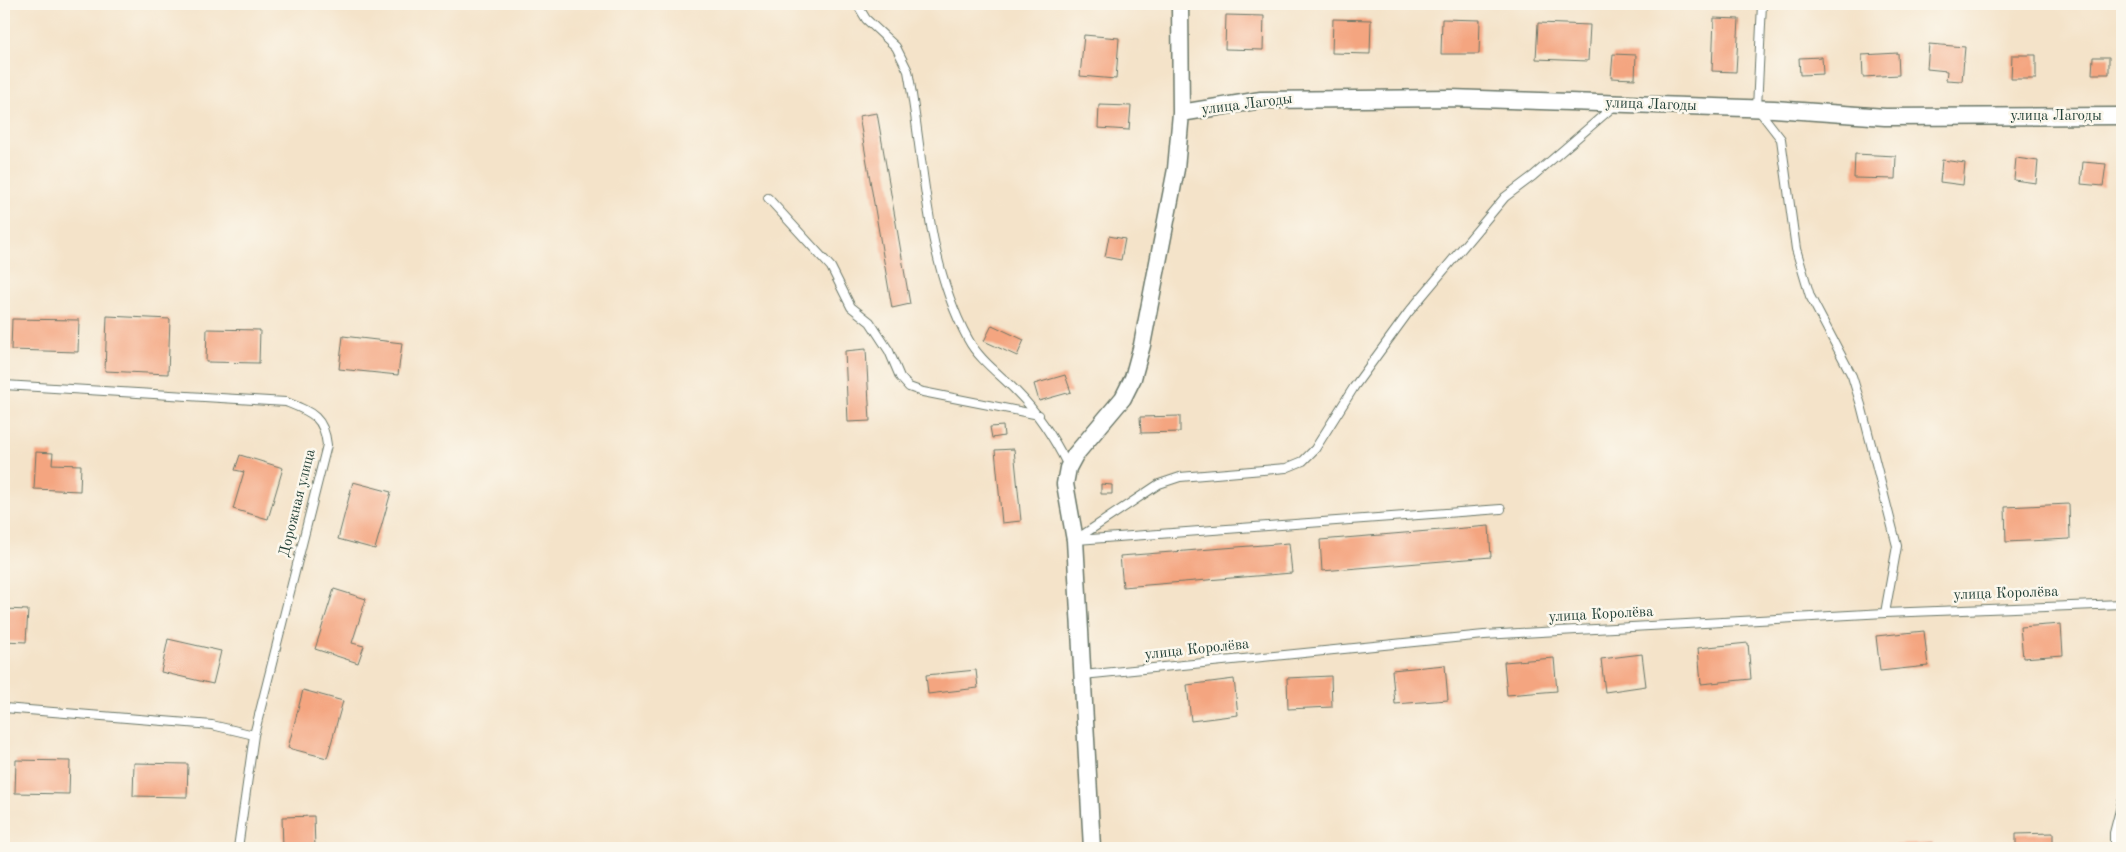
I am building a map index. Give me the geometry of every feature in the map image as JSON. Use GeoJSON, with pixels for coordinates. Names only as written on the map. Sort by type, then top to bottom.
{"type":"FeatureCollection","features":[{"type":"Feature","properties":{"kind":"street"},"geometry":{"type":"LineString","coordinates":[[1092,848],[1075,540],[1065,484],[1068,468],[1075,456],[1123,398],[1133,378],[1142,345],[1176,169],[1181,113],[1180,4]]}},
{"type":"Feature","properties":{"kind":"street","name":"улица Лагоды"},"geometry":{"type":"LineString","coordinates":[[1181,113],[1261,100],[1450,98],[1757,108],[1885,117],[2122,116]]}},
{"type":"Feature","properties":{"kind":"lane"},"geometry":{"type":"LineString","coordinates":[[857,4],[866,18],[896,47],[908,71],[933,241],[952,305],[969,341],[1039,415],[1054,438],[1068,468]]}},
{"type":"Feature","properties":{"kind":"lane"},"geometry":{"type":"LineString","coordinates":[[1762,4],[1757,108],[1781,139],[1796,249],[1810,296],[1852,376],[1862,404],[1897,546],[1886,613]]}},
{"type":"Feature","properties":{"kind":"lane"},"geometry":{"type":"LineString","coordinates":[[1075,540],[1159,484],[1180,477],[1286,468],[1303,461],[1315,448],[1354,387],[1408,313],[1505,197],[1533,176],[1615,104]]}},
{"type":"Feature","properties":{"kind":"lane"},"geometry":{"type":"LineString","coordinates":[[768,198],[831,267],[851,307],[870,322],[889,351],[900,377],[909,387],[923,392],[1039,415]]}},
{"type":"Feature","properties":{"kind":"lane","name":"Дорожная улица"},"geometry":{"type":"LineString","coordinates":[[4,385],[286,402],[306,410],[320,420],[326,432],[327,445],[254,735],[238,848]]}},
{"type":"Feature","properties":{"kind":"lane"},"geometry":{"type":"LineString","coordinates":[[1075,540],[1501,509]]}},
{"type":"Feature","properties":{"kind":"lane","name":"улица Королёва"},"geometry":{"type":"LineString","coordinates":[[1083,675],[1484,635],[1886,613],[2122,604]]}},
{"type":"Feature","properties":{"kind":"lane"},"geometry":{"type":"LineString","coordinates":[[4,708],[212,726],[254,735]]}},
{"type":"Feature","properties":{"kind":"lane"},"geometry":{"type":"LineString","coordinates":[[2114,848],[2114,833],[2122,802]]}},
{"type":"Feature","properties":{"kind":"building"},"geometry":{"type":"Polygon","coordinates":[[[1131,4],[1146,4],[1145,7],[1131,6],[1131,4]]]}},
{"type":"Feature","properties":{"kind":"building"},"geometry":{"type":"Polygon","coordinates":[[[1226,15],[1264,16],[1263,50],[1225,49],[1226,15]]]}},
{"type":"Feature","properties":{"kind":"building"},"geometry":{"type":"Polygon","coordinates":[[[1714,18],[1739,19],[1736,72],[1712,71],[1714,18]]]}},
{"type":"Feature","properties":{"kind":"building"},"geometry":{"type":"Polygon","coordinates":[[[1333,19],[1371,20],[1370,54],[1332,53],[1333,19]]]}},
{"type":"Feature","properties":{"kind":"building"},"geometry":{"type":"Polygon","coordinates":[[[1442,19],[1480,20],[1479,54],[1441,54],[1442,19]]]}},
{"type":"Feature","properties":{"kind":"building"},"geometry":{"type":"Polygon","coordinates":[[[1538,23],[1590,25],[1588,61],[1536,59],[1538,23]]]}},
{"type":"Feature","properties":{"kind":"building"},"geometry":{"type":"Polygon","coordinates":[[[1084,35],[1119,38],[1116,79],[1080,76],[1084,35]]]}},
{"type":"Feature","properties":{"kind":"building"},"geometry":{"type":"Polygon","coordinates":[[[1929,44],[1965,47],[1962,81],[1946,80],[1947,71],[1927,69],[1929,44]]]}},
{"type":"Feature","properties":{"kind":"building"},"geometry":{"type":"Polygon","coordinates":[[[1898,53],[1899,75],[1863,77],[1862,55],[1898,53]]]}},
{"type":"Feature","properties":{"kind":"building"},"geometry":{"type":"Polygon","coordinates":[[[1613,54],[1636,55],[1635,79],[1611,78],[1613,54]]]}},
{"type":"Feature","properties":{"kind":"building"},"geometry":{"type":"Polygon","coordinates":[[[2012,55],[2036,55],[2036,79],[2011,79],[2012,55]]]}},
{"type":"Feature","properties":{"kind":"building"},"geometry":{"type":"Polygon","coordinates":[[[1822,57],[1823,74],[1800,75],[1799,58],[1822,57]]]}},
{"type":"Feature","properties":{"kind":"building"},"geometry":{"type":"Polygon","coordinates":[[[2093,57],[2109,57],[2109,74],[2092,74],[2093,57]]]}},
{"type":"Feature","properties":{"kind":"building"},"geometry":{"type":"Polygon","coordinates":[[[1099,105],[1131,106],[1129,130],[1098,128],[1099,105]]]}},
{"type":"Feature","properties":{"kind":"building"},"geometry":{"type":"Polygon","coordinates":[[[877,113],[910,304],[892,308],[859,116],[877,113]]]}},
{"type":"Feature","properties":{"kind":"building"},"geometry":{"type":"Polygon","coordinates":[[[1855,154],[1896,156],[1895,179],[1854,178],[1855,154]]]}},
{"type":"Feature","properties":{"kind":"building"},"geometry":{"type":"Polygon","coordinates":[[[2016,158],[2038,161],[2036,183],[2014,180],[2016,158]]]}},
{"type":"Feature","properties":{"kind":"building"},"geometry":{"type":"Polygon","coordinates":[[[1942,160],[1965,163],[1963,185],[1940,182],[1942,160]]]}},
{"type":"Feature","properties":{"kind":"building"},"geometry":{"type":"Polygon","coordinates":[[[2083,162],[2106,164],[2103,186],[2081,184],[2083,162]]]}},
{"type":"Feature","properties":{"kind":"building"},"geometry":{"type":"Polygon","coordinates":[[[1109,236],[1125,239],[1121,260],[1105,257],[1109,236]]]}},
{"type":"Feature","properties":{"kind":"building"},"geometry":{"type":"Polygon","coordinates":[[[107,316],[170,319],[168,374],[105,371],[107,316]]]}},
{"type":"Feature","properties":{"kind":"building"},"geometry":{"type":"Polygon","coordinates":[[[12,319],[79,320],[78,352],[11,350],[12,319]]]}},
{"type":"Feature","properties":{"kind":"building"},"geometry":{"type":"Polygon","coordinates":[[[992,325],[1024,340],[1017,356],[984,341],[992,325]]]}},
{"type":"Feature","properties":{"kind":"building"},"geometry":{"type":"Polygon","coordinates":[[[207,329],[260,330],[259,363],[206,362],[207,329]]]}},
{"type":"Feature","properties":{"kind":"building"},"geometry":{"type":"Polygon","coordinates":[[[343,336],[402,343],[398,375],[339,369],[343,336]]]}},
{"type":"Feature","properties":{"kind":"building"},"geometry":{"type":"Polygon","coordinates":[[[866,349],[870,421],[848,422],[845,351],[866,349]]]}},
{"type":"Feature","properties":{"kind":"building"},"geometry":{"type":"Polygon","coordinates":[[[1065,375],[1071,392],[1039,401],[1034,384],[1065,375]]]}},
{"type":"Feature","properties":{"kind":"building"},"geometry":{"type":"Polygon","coordinates":[[[1180,416],[1180,432],[1141,433],[1140,417],[1180,416]]]}},
{"type":"Feature","properties":{"kind":"building"},"geometry":{"type":"Polygon","coordinates":[[[1003,426],[1004,436],[992,438],[990,427],[1003,426]]]}},
{"type":"Feature","properties":{"kind":"building"},"geometry":{"type":"Polygon","coordinates":[[[1014,449],[1021,521],[1002,523],[995,450],[1014,449]]]}},
{"type":"Feature","properties":{"kind":"building"},"geometry":{"type":"Polygon","coordinates":[[[36,452],[53,453],[52,464],[81,465],[80,491],[34,489],[36,452]]]}},
{"type":"Feature","properties":{"kind":"building"},"geometry":{"type":"Polygon","coordinates":[[[240,455],[283,468],[268,519],[233,509],[244,472],[235,470],[240,455]]]}},
{"type":"Feature","properties":{"kind":"building"},"geometry":{"type":"Polygon","coordinates":[[[353,482],[391,492],[375,549],[338,539],[353,482]]]}},
{"type":"Feature","properties":{"kind":"building"},"geometry":{"type":"Polygon","coordinates":[[[1101,484],[1112,485],[1112,494],[1101,494],[1101,484]]]}},
{"type":"Feature","properties":{"kind":"building"},"geometry":{"type":"Polygon","coordinates":[[[2069,504],[2070,539],[2006,542],[2005,507],[2069,504]]]}},
{"type":"Feature","properties":{"kind":"building"},"geometry":{"type":"Polygon","coordinates":[[[1489,526],[1491,557],[1322,571],[1320,540],[1489,526]]]}},
{"type":"Feature","properties":{"kind":"building"},"geometry":{"type":"Polygon","coordinates":[[[1289,543],[1292,573],[1123,587],[1120,556],[1289,543]]]}},
{"type":"Feature","properties":{"kind":"building"},"geometry":{"type":"Polygon","coordinates":[[[334,589],[366,599],[352,643],[364,646],[358,663],[315,649],[334,589]]]}},
{"type":"Feature","properties":{"kind":"building"},"geometry":{"type":"Polygon","coordinates":[[[4,609],[28,610],[26,642],[4,641],[4,609]]]}},
{"type":"Feature","properties":{"kind":"building"},"geometry":{"type":"Polygon","coordinates":[[[2061,624],[2063,655],[2023,658],[2020,627],[2061,624]]]}},
{"type":"Feature","properties":{"kind":"building"},"geometry":{"type":"Polygon","coordinates":[[[1924,631],[1928,666],[1880,671],[1876,636],[1924,631]]]}},
{"type":"Feature","properties":{"kind":"building"},"geometry":{"type":"Polygon","coordinates":[[[168,639],[221,651],[213,684],[161,672],[168,639]]]}},
{"type":"Feature","properties":{"kind":"building"},"geometry":{"type":"Polygon","coordinates":[[[1748,643],[1751,679],[1701,684],[1698,648],[1748,643]]]}},
{"type":"Feature","properties":{"kind":"building"},"geometry":{"type":"Polygon","coordinates":[[[1642,654],[1646,686],[1605,692],[1601,659],[1642,654]]]}},
{"type":"Feature","properties":{"kind":"building"},"geometry":{"type":"Polygon","coordinates":[[[1554,658],[1557,691],[1507,695],[1504,662],[1554,658]]]}},
{"type":"Feature","properties":{"kind":"building"},"geometry":{"type":"Polygon","coordinates":[[[1445,665],[1448,700],[1395,704],[1392,670],[1445,665]]]}},
{"type":"Feature","properties":{"kind":"building"},"geometry":{"type":"Polygon","coordinates":[[[976,670],[978,688],[928,694],[926,675],[976,670]]]}},
{"type":"Feature","properties":{"kind":"building"},"geometry":{"type":"Polygon","coordinates":[[[1331,676],[1332,707],[1288,709],[1287,678],[1331,676]]]}},
{"type":"Feature","properties":{"kind":"building"},"geometry":{"type":"Polygon","coordinates":[[[1234,679],[1238,715],[1191,721],[1187,685],[1234,679]]]}},
{"type":"Feature","properties":{"kind":"building"},"geometry":{"type":"Polygon","coordinates":[[[303,690],[343,701],[327,758],[288,748],[303,690]]]}},
{"type":"Feature","properties":{"kind":"building"},"geometry":{"type":"Polygon","coordinates":[[[16,760],[70,761],[69,794],[15,793],[16,760]]]}},
{"type":"Feature","properties":{"kind":"building"},"geometry":{"type":"Polygon","coordinates":[[[134,763],[188,764],[187,797],[133,796],[134,763]]]}},
{"type":"Feature","properties":{"kind":"building"},"geometry":{"type":"Polygon","coordinates":[[[314,816],[315,848],[283,848],[282,817],[314,816]]]}},
{"type":"Feature","properties":{"kind":"building"},"geometry":{"type":"Polygon","coordinates":[[[2053,833],[2053,848],[2016,848],[2016,834],[2053,833]]]}},
{"type":"Feature","properties":{"kind":"building"},"geometry":{"type":"Polygon","coordinates":[[[1933,843],[1933,848],[1895,848],[1895,845],[1933,843]]]}}]}
